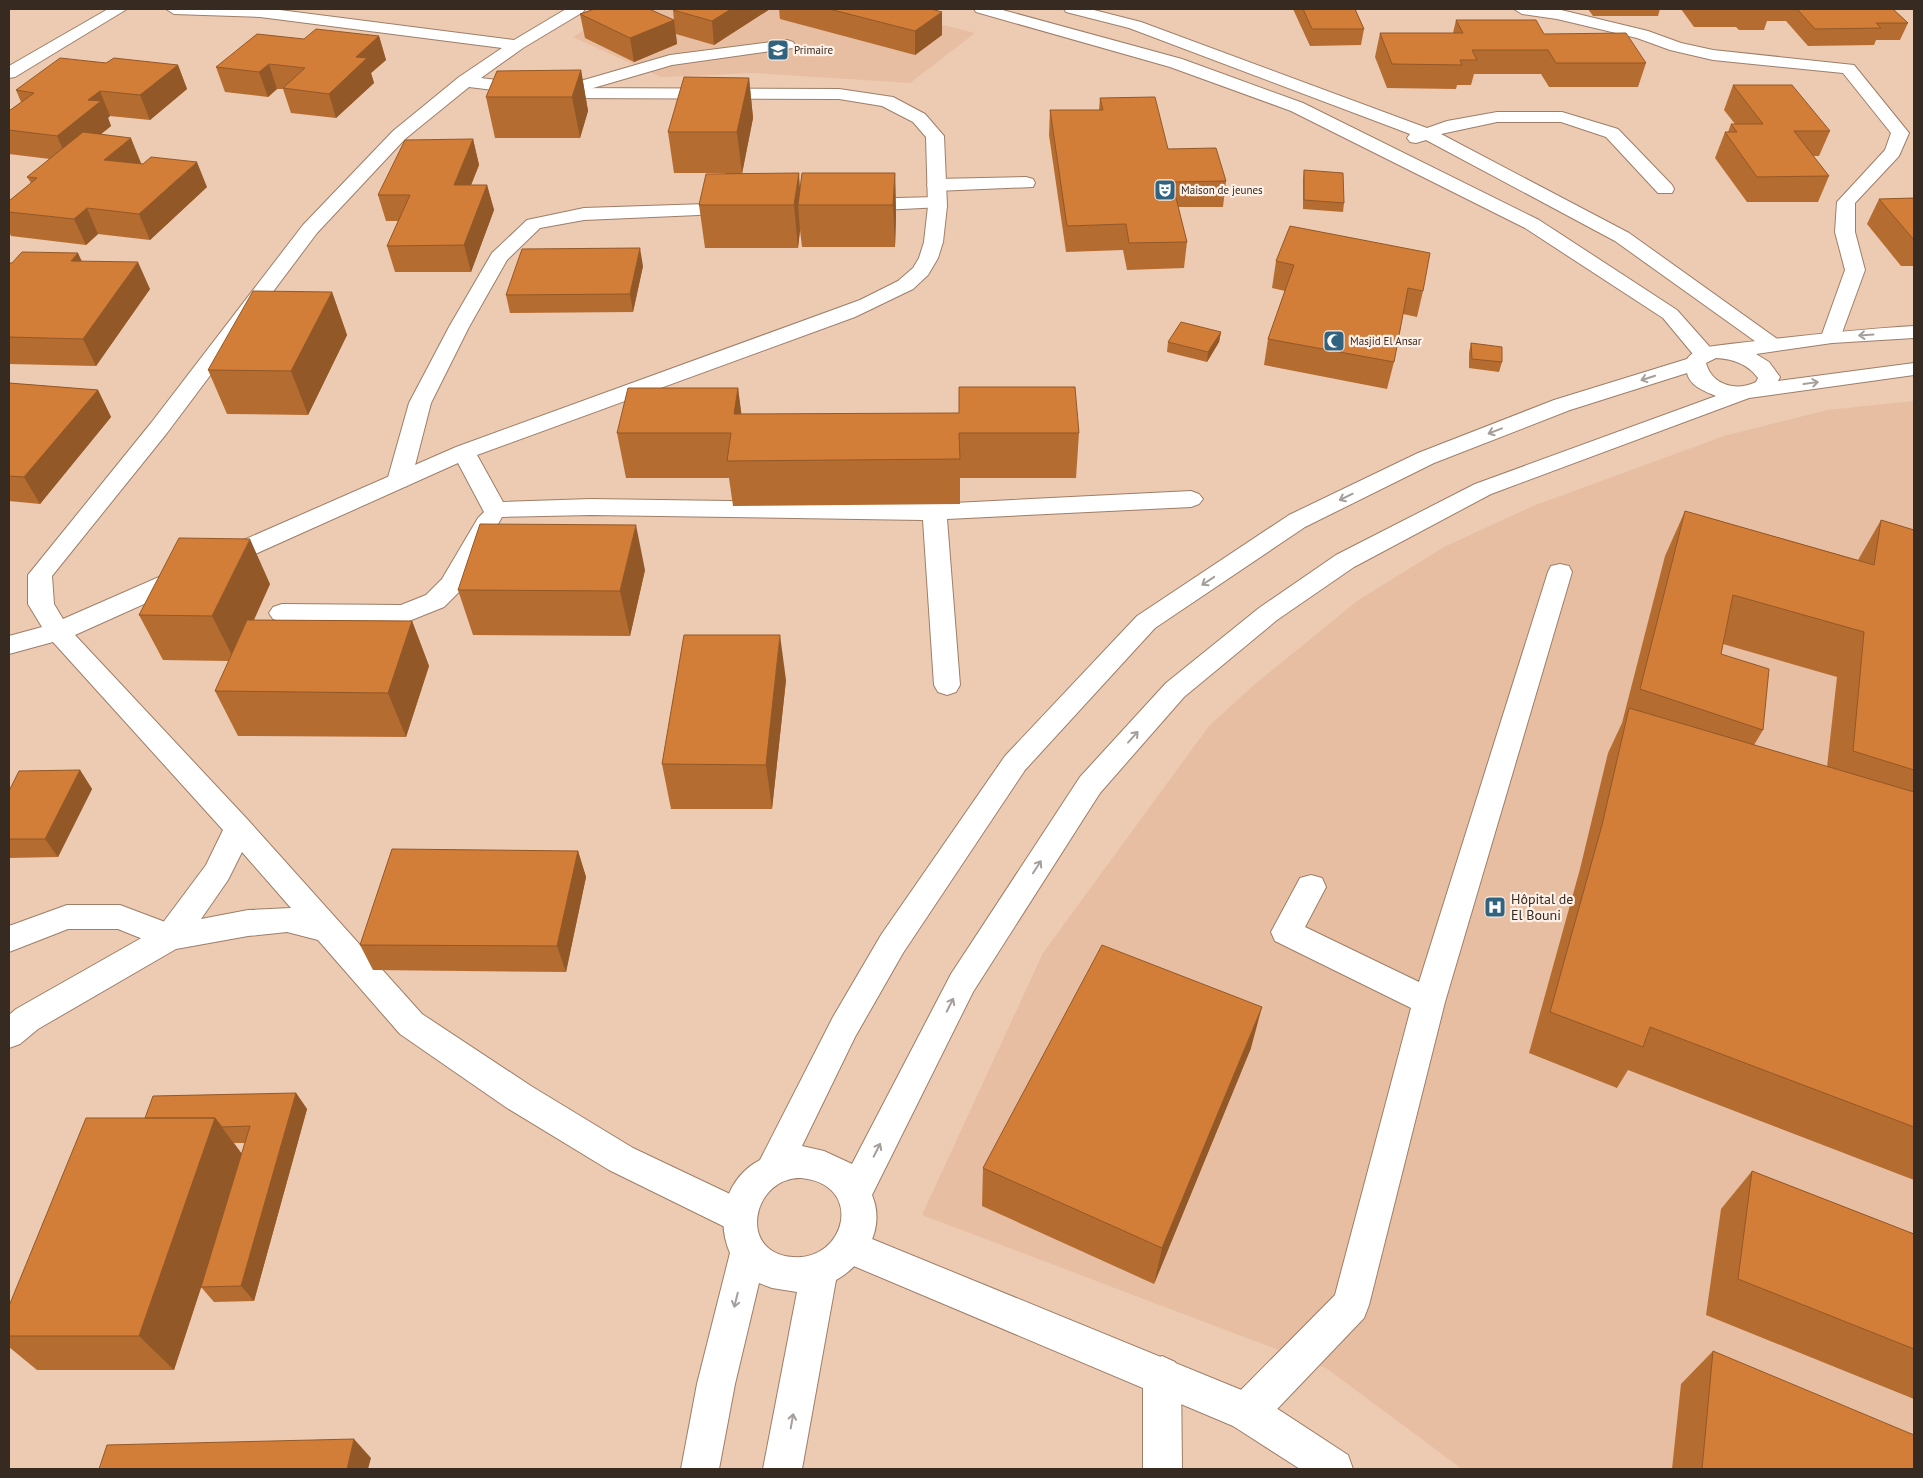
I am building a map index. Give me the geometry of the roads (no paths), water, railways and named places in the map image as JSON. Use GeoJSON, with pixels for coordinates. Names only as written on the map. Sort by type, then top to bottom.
{"type":"FeatureCollection","features":[{"type":"Feature","properties":{"kind":"street"},"geometry":{"type":"LineString","coordinates":[[9,73],[119,9]]}},
{"type":"Feature","properties":{"kind":"street"},"geometry":{"type":"LineString","coordinates":[[174,9],[257,10],[517,45]]}},
{"type":"Feature","properties":{"kind":"street"},"geometry":{"type":"LineString","coordinates":[[577,9],[517,45],[466,81],[399,135],[310,229],[160,428],[40,575],[41,604],[58,632],[238,828],[410,1024],[520,1097],[621,1160],[739,1216]]}},
{"type":"Feature","properties":{"kind":"street"},"geometry":{"type":"LineString","coordinates":[[855,1193],[962,982],[1090,785],[1175,690],[1268,614],[1345,561],[1483,489],[1752,392],[1768,384],[1769,377],[1765,370],[1748,358],[1708,357],[1670,314],[1532,224],[1297,107],[1176,63],[982,9]]}},
{"type":"Feature","properties":{"kind":"street"},"geometry":{"type":"LineString","coordinates":[[1072,9],[1134,25],[1427,134],[1622,237],[1773,346]]}},
{"type":"Feature","properties":{"kind":"street"},"geometry":{"type":"LineString","coordinates":[[1522,9],[1557,14],[1642,34],[1676,47],[1713,55],[1848,69],[1900,133],[1893,152],[1846,202],[1845,232],[1855,270],[1832,337]]}},
{"type":"Feature","properties":{"kind":"street"},"geometry":{"type":"LineString","coordinates":[[559,93],[670,60],[787,45]]}},
{"type":"Feature","properties":{"kind":"street"},"geometry":{"type":"LineString","coordinates":[[9,645],[58,632],[464,452],[848,313],[893,293],[921,271],[934,244],[936,194],[935,136],[919,118],[887,101],[840,94],[559,93],[466,81]]}},
{"type":"Feature","properties":{"kind":"street"},"geometry":{"type":"LineString","coordinates":[[1385,151],[1447,126],[1497,117],[1562,117],[1612,133],[1665,189]]}},
{"type":"Feature","properties":{"kind":"street"},"geometry":{"type":"LineString","coordinates":[[838,206],[1026,183]]}},
{"type":"Feature","properties":{"kind":"street"},"geometry":{"type":"LineString","coordinates":[[399,481],[420,403],[459,327],[499,257],[534,224],[584,214],[760,208]]}},
{"type":"Feature","properties":{"kind":"street"},"geometry":{"type":"LineString","coordinates":[[773,1169],[844,1028],[892,944],[1015,763],[1146,622],[1296,521],[1426,458],[1562,405],[1708,357],[1832,337],[1914,332]]}},
{"type":"Feature","properties":{"kind":"street"},"geometry":{"type":"LineString","coordinates":[[1708,357],[1698,376],[1705,382],[1716,388],[1752,392],[1914,369]]}},
{"type":"Feature","properties":{"kind":"street"},"geometry":{"type":"LineString","coordinates":[[464,452],[495,510]]}},
{"type":"Feature","properties":{"kind":"street"},"geometry":{"type":"LineString","coordinates":[[495,510],[591,507],[934,512],[1190,499]]}},
{"type":"Feature","properties":{"kind":"street"},"geometry":{"type":"LineString","coordinates":[[282,613],[404,614],[434,601],[451,586],[495,510]]}},
{"type":"Feature","properties":{"kind":"street"},"geometry":{"type":"LineString","coordinates":[[934,512],[946,685]]}},
{"type":"Feature","properties":{"kind":"street"},"geometry":{"type":"LineString","coordinates":[[1247,1412],[1351,1305],[1429,1002],[1560,572]]}},
{"type":"Feature","properties":{"kind":"street"},"geometry":{"type":"LineString","coordinates":[[170,937],[218,872],[238,828]]}},
{"type":"Feature","properties":{"kind":"street"},"geometry":{"type":"LineString","coordinates":[[1311,887],[1286,932],[1429,1002]]}},
{"type":"Feature","properties":{"kind":"street"},"geometry":{"type":"LineString","coordinates":[[9,939],[67,917],[120,917],[170,937]]}},
{"type":"Feature","properties":{"kind":"street"},"geometry":{"type":"LineString","coordinates":[[9,1034],[27,1019],[170,937],[248,923],[287,920],[328,930]]}},
{"type":"Feature","properties":{"kind":"street"},"geometry":{"type":"LineString","coordinates":[[793,1162],[812,1162],[830,1168],[844,1179],[855,1193],[860,1210],[858,1229],[850,1247],[836,1262],[819,1272],[800,1276],[779,1275],[761,1266],[748,1252],[739,1234],[739,1216],[746,1197],[757,1180],[773,1169],[793,1162]]}},
{"type":"Feature","properties":{"kind":"street"},"geometry":{"type":"LineString","coordinates":[[850,1247],[1162,1375],[1247,1412],[1334,1469]]}},
{"type":"Feature","properties":{"kind":"street"},"geometry":{"type":"LineString","coordinates":[[700,1469],[716,1384],[748,1252]]}},
{"type":"Feature","properties":{"kind":"street"},"geometry":{"type":"LineString","coordinates":[[783,1469],[819,1272]]}},
{"type":"Feature","properties":{"kind":"street"},"geometry":{"type":"LineString","coordinates":[[1162,1375],[1163,1469]]}},
{"type":"Feature","properties":{"kind":"place","name":"Primaire"},"geometry":{"type":"Point","coordinates":[778,50]}},
{"type":"Feature","properties":{"kind":"place","name":"Maison de jeunes"},"geometry":{"type":"Point","coordinates":[1165,190]}},
{"type":"Feature","properties":{"kind":"place","name":"Masjid El Ansar"},"geometry":{"type":"Point","coordinates":[1334,341]}},
{"type":"Feature","properties":{"kind":"place","name":"Hôpital de El Bouni"},"geometry":{"type":"Point","coordinates":[1495,907]}}]}
